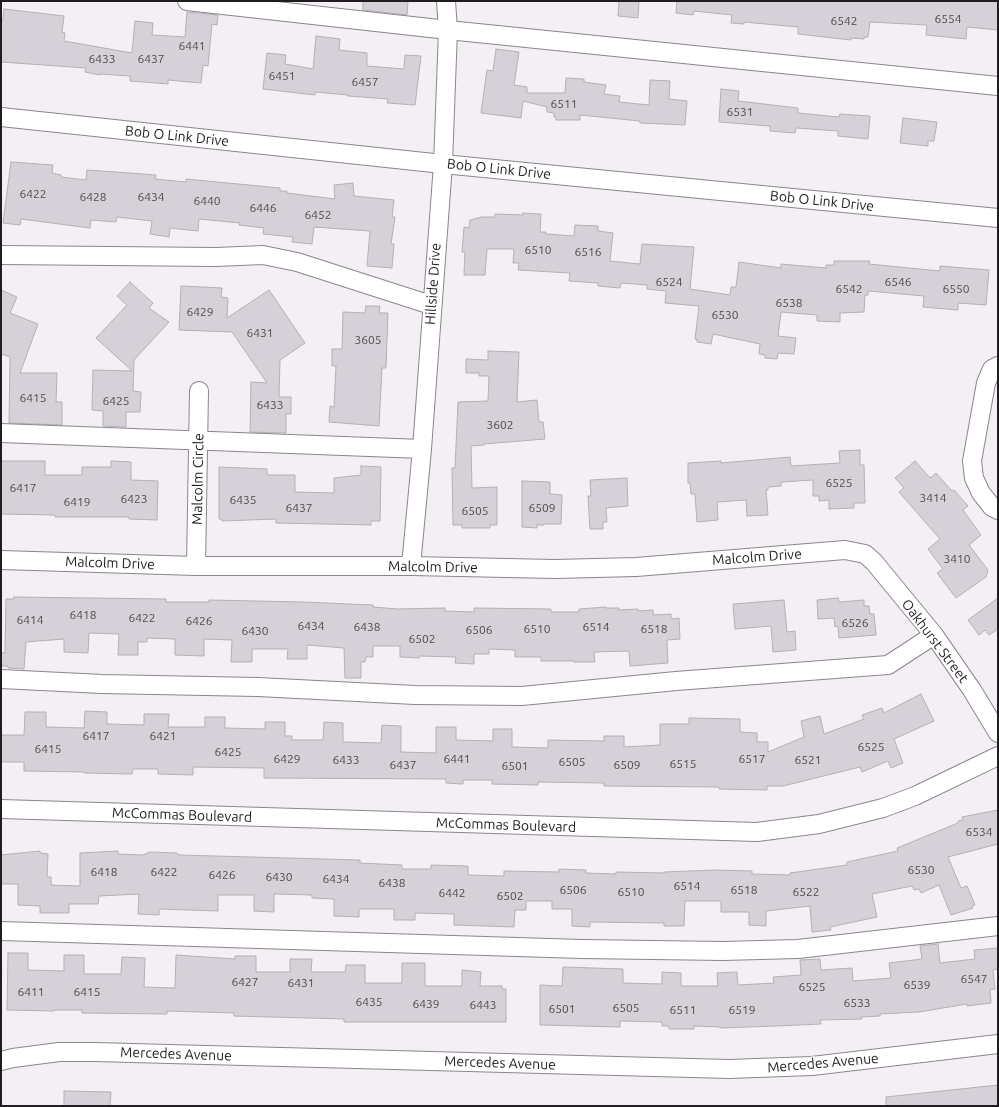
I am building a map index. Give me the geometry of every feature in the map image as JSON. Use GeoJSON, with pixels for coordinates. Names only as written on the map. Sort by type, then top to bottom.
{"type":"FeatureCollection","features":[{"type":"Feature","properties":{"kind":"street"},"geometry":{"type":"LineString","coordinates":[[187,1],[448,30],[998,86]]}},
{"type":"Feature","properties":{"kind":"street","name":"Hillside Drive"},"geometry":{"type":"LineString","coordinates":[[411,566],[422,449],[431,305],[443,164],[448,30],[446,1]]}},
{"type":"Feature","properties":{"kind":"street","name":"Bob O Link Drive"},"geometry":{"type":"LineString","coordinates":[[1,117],[443,164],[998,218]]}},
{"type":"Feature","properties":{"kind":"street"},"geometry":{"type":"LineString","coordinates":[[1,255],[216,257],[263,255],[297,262],[431,305]]}},
{"type":"Feature","properties":{"kind":"street"},"geometry":{"type":"LineString","coordinates":[[998,366],[992,369],[986,383],[972,461],[974,478],[981,493],[992,507],[998,510]]}},
{"type":"Feature","properties":{"kind":"street","name":"Malcolm Circle"},"geometry":{"type":"LineString","coordinates":[[196,566],[199,391]]}},
{"type":"Feature","properties":{"kind":"street"},"geometry":{"type":"LineString","coordinates":[[1,433],[422,449]]}},
{"type":"Feature","properties":{"kind":"street","name":"Malcolm Drive"},"geometry":{"type":"LineString","coordinates":[[1,560],[196,566],[411,566],[555,569],[636,567],[845,550],[865,554]]}},
{"type":"Feature","properties":{"kind":"street","name":"Oakhurst Street"},"geometry":{"type":"LineString","coordinates":[[865,554],[874,562],[934,635],[972,690],[998,733]]}},
{"type":"Feature","properties":{"kind":"street"},"geometry":{"type":"LineString","coordinates":[[1,679],[102,684],[258,687],[415,695],[522,696],[676,681],[888,665],[934,635]]}},
{"type":"Feature","properties":{"kind":"street","name":"McCommas Boulevard"},"geometry":{"type":"LineString","coordinates":[[1,810],[758,832],[819,824],[883,808],[915,796],[998,756]]}},
{"type":"Feature","properties":{"kind":"street"},"geometry":{"type":"LineString","coordinates":[[1,931],[582,949],[723,951],[798,948],[998,926]]}},
{"type":"Feature","properties":{"kind":"street","name":"Mercedes Avenue"},"geometry":{"type":"LineString","coordinates":[[1,1061],[59,1052],[95,1052],[729,1069],[812,1066],[998,1044]]}},
{"type":"Feature","properties":{"kind":"building"},"geometry":{"type":"Polygon","coordinates":[[[363,1],[408,1],[407,15],[363,10],[363,1]]]}},
{"type":"Feature","properties":{"kind":"building"},"geometry":{"type":"Polygon","coordinates":[[[619,1],[639,1],[638,18],[618,16],[619,1]]]}},
{"type":"Feature","properties":{"kind":"building"},"geometry":{"type":"Polygon","coordinates":[[[677,1],[998,1],[998,30],[967,27],[966,39],[926,35],[927,25],[870,22],[868,37],[864,37],[864,39],[851,38],[851,40],[798,34],[798,27],[744,22],[744,24],[731,23],[732,15],[694,11],[693,15],[676,13],[677,1]]]}},
{"type":"Feature","properties":{"kind":"building"},"geometry":{"type":"Polygon","coordinates":[[[4,9],[64,16],[62,32],[65,33],[64,41],[132,53],[135,21],[153,23],[152,35],[185,37],[187,12],[218,15],[217,25],[212,24],[208,66],[203,65],[201,83],[168,80],[168,84],[130,81],[130,76],[100,75],[85,72],[86,68],[1,62],[1,20],[3,20],[4,9]]]}},
{"type":"Feature","properties":{"kind":"building"},"geometry":{"type":"Polygon","coordinates":[[[316,36],[340,39],[339,50],[367,53],[367,66],[404,69],[405,55],[421,56],[415,105],[387,103],[388,99],[315,92],[315,95],[263,89],[267,53],[286,55],[285,64],[313,69],[316,36]]]}},
{"type":"Feature","properties":{"kind":"building"},"geometry":{"type":"Polygon","coordinates":[[[496,49],[519,52],[514,85],[527,87],[527,93],[565,93],[566,78],[584,79],[584,82],[606,85],[604,94],[620,96],[619,102],[649,105],[650,80],[670,81],[669,99],[687,101],[685,125],[640,123],[640,121],[580,115],[580,120],[556,120],[554,113],[547,112],[547,107],[523,101],[521,118],[481,113],[487,70],[493,71],[496,49]]]}},
{"type":"Feature","properties":{"kind":"building"},"geometry":{"type":"Polygon","coordinates":[[[721,89],[739,91],[738,101],[798,108],[798,113],[839,117],[840,114],[870,116],[868,139],[838,136],[838,131],[796,128],[795,133],[770,131],[770,126],[719,122],[721,89]]]}},
{"type":"Feature","properties":{"kind":"building"},"geometry":{"type":"Polygon","coordinates":[[[903,118],[937,122],[934,141],[928,141],[928,146],[900,143],[903,118]]]}},
{"type":"Feature","properties":{"kind":"building"},"geometry":{"type":"Polygon","coordinates":[[[11,162],[53,165],[52,173],[61,175],[61,177],[86,180],[87,170],[130,173],[156,175],[155,179],[186,182],[186,179],[280,188],[280,191],[287,191],[287,193],[335,199],[334,185],[353,183],[354,196],[394,200],[392,217],[395,217],[391,244],[394,244],[392,268],[367,266],[370,231],[314,227],[312,244],[292,242],[293,237],[263,234],[264,228],[239,225],[240,223],[199,219],[198,231],[170,228],[169,237],[150,234],[152,221],[117,217],[116,222],[91,220],[90,228],[21,219],[20,225],[3,223],[11,162]]]}},
{"type":"Feature","properties":{"kind":"building"},"geometry":{"type":"Polygon","coordinates":[[[523,213],[541,214],[540,232],[546,232],[546,234],[574,236],[575,225],[598,226],[598,231],[613,233],[610,261],[640,264],[642,244],[694,247],[690,289],[730,295],[731,287],[736,287],[739,262],[781,268],[781,264],[826,268],[826,265],[834,265],[834,261],[870,261],[869,264],[940,271],[940,266],[989,270],[986,305],[958,303],[958,310],[923,307],[924,296],[868,291],[868,295],[865,295],[864,312],[840,313],[840,322],[817,321],[817,315],[781,312],[778,336],[796,338],[794,354],[778,353],[777,359],[765,358],[765,355],[759,354],[760,344],[713,334],[711,344],[697,342],[697,339],[695,339],[699,306],[665,303],[666,291],[647,289],[647,285],[621,283],[620,288],[598,286],[598,283],[569,281],[570,273],[518,270],[519,263],[513,263],[514,249],[487,249],[485,275],[464,275],[465,252],[462,252],[464,227],[469,228],[470,220],[482,217],[495,217],[495,214],[523,215],[523,213]]]}},
{"type":"Feature","properties":{"kind":"building"},"geometry":{"type":"Polygon","coordinates":[[[130,282],[153,303],[149,308],[169,322],[134,360],[133,391],[141,392],[140,412],[126,412],[126,427],[103,426],[103,411],[92,410],[93,370],[132,371],[96,338],[127,305],[117,296],[130,282]]]}},
{"type":"Feature","properties":{"kind":"building"},"geometry":{"type":"Polygon","coordinates":[[[181,286],[222,288],[221,297],[228,298],[227,318],[269,290],[305,343],[280,360],[279,397],[291,397],[291,414],[286,414],[286,433],[250,432],[251,382],[267,383],[232,332],[179,330],[181,286]]]}},
{"type":"Feature","properties":{"kind":"building"},"geometry":{"type":"Polygon","coordinates":[[[1,290],[17,297],[10,313],[38,324],[20,373],[57,373],[56,402],[62,402],[62,425],[9,423],[10,357],[1,354],[1,290]]]}},
{"type":"Feature","properties":{"kind":"building"},"geometry":{"type":"Polygon","coordinates":[[[366,306],[380,306],[379,313],[388,313],[386,368],[382,368],[379,426],[329,422],[330,406],[334,407],[336,366],[332,366],[332,349],[342,349],[343,312],[365,313],[366,306]]]}},
{"type":"Feature","properties":{"kind":"building"},"geometry":{"type":"Polygon","coordinates":[[[488,351],[519,352],[517,402],[537,400],[539,422],[543,422],[545,439],[471,446],[472,488],[497,487],[497,525],[490,525],[490,528],[462,528],[462,525],[453,525],[452,468],[455,468],[458,402],[488,401],[489,376],[479,376],[479,373],[466,373],[466,359],[488,360],[488,351]]]}},
{"type":"Feature","properties":{"kind":"building"},"geometry":{"type":"Polygon","coordinates":[[[860,450],[860,465],[864,465],[865,503],[854,503],[854,508],[829,509],[829,500],[819,501],[819,496],[813,496],[813,480],[781,482],[781,486],[768,487],[768,490],[766,490],[768,515],[747,516],[746,500],[717,502],[718,520],[697,522],[695,494],[691,494],[690,483],[688,483],[688,463],[721,461],[721,463],[790,457],[791,466],[840,463],[839,451],[860,450]]]}},
{"type":"Feature","properties":{"kind":"building"},"geometry":{"type":"Polygon","coordinates":[[[1,461],[45,461],[45,475],[82,475],[82,467],[111,467],[111,461],[131,462],[131,480],[158,481],[157,520],[129,519],[129,517],[55,517],[55,515],[1,514],[1,461]]]}},
{"type":"Feature","properties":{"kind":"building"},"geometry":{"type":"Polygon","coordinates":[[[915,461],[930,478],[936,473],[952,491],[954,490],[968,506],[963,510],[981,535],[969,545],[988,570],[986,577],[956,598],[937,573],[943,569],[928,549],[940,539],[899,492],[904,488],[895,478],[915,461]]]}},
{"type":"Feature","properties":{"kind":"building"},"geometry":{"type":"Polygon","coordinates":[[[361,466],[381,467],[380,521],[371,521],[371,525],[276,523],[276,519],[222,521],[222,519],[219,519],[219,467],[267,469],[267,475],[295,475],[295,492],[334,493],[334,478],[361,475],[361,466]]]}},
{"type":"Feature","properties":{"kind":"building"},"geometry":{"type":"Polygon","coordinates":[[[627,478],[628,506],[606,508],[607,522],[603,522],[603,529],[590,529],[588,496],[591,496],[590,480],[627,478]]]}},
{"type":"Feature","properties":{"kind":"building"},"geometry":{"type":"Polygon","coordinates":[[[522,481],[550,482],[550,494],[562,495],[561,524],[537,525],[537,528],[522,527],[522,481]]]}},
{"type":"Feature","properties":{"kind":"building"},"geometry":{"type":"Polygon","coordinates":[[[14,597],[166,599],[166,602],[209,602],[209,600],[303,602],[373,605],[373,607],[397,609],[445,608],[445,611],[474,612],[474,608],[551,609],[551,612],[579,612],[579,609],[606,607],[619,608],[619,610],[638,609],[638,611],[653,610],[653,615],[671,614],[671,619],[679,618],[680,639],[667,640],[668,663],[630,666],[629,651],[594,652],[595,662],[574,662],[541,661],[541,657],[515,657],[515,650],[489,649],[489,654],[474,654],[474,664],[455,663],[456,657],[400,657],[400,646],[373,646],[373,657],[366,657],[365,662],[361,662],[361,678],[345,678],[344,648],[307,645],[307,659],[287,659],[288,649],[252,649],[252,662],[231,662],[232,640],[204,639],[204,656],[175,655],[175,639],[147,638],[147,642],[138,642],[138,655],[118,655],[119,634],[89,633],[88,653],[64,652],[64,639],[26,642],[24,669],[8,668],[8,666],[1,666],[1,653],[5,653],[6,599],[14,599],[14,597]]]}},
{"type":"Feature","properties":{"kind":"building"},"geometry":{"type":"Polygon","coordinates":[[[838,598],[839,602],[864,600],[864,606],[869,606],[870,614],[874,614],[876,635],[839,638],[838,626],[835,627],[834,618],[818,619],[817,600],[838,598]]]}},
{"type":"Feature","properties":{"kind":"building"},"geometry":{"type":"Polygon","coordinates":[[[998,598],[998,629],[989,635],[985,630],[979,635],[968,620],[998,598]]]}},
{"type":"Feature","properties":{"kind":"building"},"geometry":{"type":"Polygon","coordinates":[[[784,600],[787,632],[795,631],[796,650],[773,652],[771,626],[735,629],[733,604],[784,600]]]}},
{"type":"Feature","properties":{"kind":"building"},"geometry":{"type":"Polygon","coordinates":[[[921,694],[934,721],[894,739],[903,763],[891,768],[888,761],[862,772],[860,767],[783,786],[767,786],[767,790],[719,789],[719,787],[604,786],[604,783],[538,782],[538,785],[492,784],[492,780],[463,780],[463,784],[446,783],[446,779],[264,778],[264,768],[193,767],[193,775],[158,774],[158,769],[133,769],[132,774],[24,771],[24,762],[1,762],[1,735],[24,735],[25,712],[46,712],[46,727],[84,728],[85,711],[107,712],[107,724],[144,725],[144,714],[169,714],[168,727],[205,727],[205,717],[225,717],[225,728],[265,729],[265,722],[285,722],[285,736],[292,736],[292,740],[323,740],[324,722],[343,723],[343,742],[381,743],[382,725],[401,726],[401,752],[436,753],[436,727],[456,727],[456,740],[493,741],[493,729],[512,729],[512,747],[548,748],[548,740],[604,741],[604,736],[624,736],[624,747],[660,745],[660,724],[689,724],[689,718],[740,719],[740,732],[757,733],[757,742],[768,742],[768,752],[804,737],[801,721],[820,716],[824,734],[864,719],[862,715],[882,708],[884,713],[921,694]]]}},
{"type":"Feature","properties":{"kind":"building"},"geometry":{"type":"Polygon","coordinates":[[[998,810],[998,844],[948,857],[961,888],[967,886],[975,905],[972,906],[973,908],[951,915],[939,885],[921,893],[919,889],[914,890],[912,886],[872,894],[877,917],[830,927],[831,930],[812,932],[810,906],[766,911],[766,926],[749,925],[749,912],[721,912],[721,901],[685,901],[684,926],[664,926],[664,923],[590,922],[590,927],[572,926],[572,909],[552,909],[552,901],[526,901],[526,910],[515,910],[514,927],[454,925],[454,914],[415,913],[415,920],[394,920],[394,909],[359,909],[359,917],[334,916],[334,899],[312,898],[312,895],[274,894],[274,912],[254,911],[254,895],[218,895],[218,911],[159,909],[159,915],[138,914],[139,894],[99,896],[98,904],[69,904],[69,913],[40,913],[40,906],[18,905],[18,884],[1,884],[1,855],[40,851],[40,853],[48,854],[47,877],[51,877],[51,885],[80,886],[80,853],[118,851],[118,854],[143,855],[150,852],[177,853],[180,855],[360,860],[360,863],[402,865],[402,869],[431,869],[431,865],[468,866],[468,875],[504,876],[504,871],[559,872],[559,869],[586,870],[586,873],[616,874],[616,872],[664,873],[715,870],[752,871],[752,874],[790,875],[790,873],[847,865],[847,862],[898,851],[897,848],[958,823],[958,821],[963,820],[962,817],[998,810]]]}},
{"type":"Feature","properties":{"kind":"building"},"geometry":{"type":"Polygon","coordinates":[[[938,944],[940,963],[975,959],[974,950],[998,948],[998,969],[993,970],[995,989],[990,990],[991,1003],[967,1006],[967,1004],[919,1012],[880,1014],[880,1016],[861,1017],[862,1019],[820,1020],[821,1024],[720,1028],[694,1026],[694,1029],[669,1029],[669,1026],[662,1026],[662,1022],[620,1021],[620,1027],[540,1025],[540,985],[562,986],[563,967],[623,969],[623,983],[662,984],[662,972],[681,973],[681,986],[718,986],[717,973],[737,972],[738,985],[774,983],[773,977],[801,975],[800,960],[820,959],[821,970],[852,968],[853,981],[891,978],[889,963],[922,959],[920,946],[938,944]]]}},
{"type":"Feature","properties":{"kind":"building"},"geometry":{"type":"Polygon","coordinates":[[[8,953],[28,953],[28,970],[64,971],[64,955],[84,955],[84,974],[121,974],[122,957],[145,958],[144,987],[175,988],[176,955],[235,959],[235,956],[256,956],[256,972],[290,972],[290,959],[312,959],[311,972],[345,972],[346,965],[365,965],[365,983],[402,983],[402,963],[425,963],[425,986],[462,986],[462,970],[481,972],[480,986],[502,986],[502,989],[506,989],[506,1022],[344,1022],[344,1019],[234,1016],[234,1013],[167,1011],[167,1014],[82,1013],[82,1010],[7,1010],[8,953]]]}},
{"type":"Feature","properties":{"kind":"building"},"geometry":{"type":"Polygon","coordinates":[[[998,1085],[998,1106],[886,1106],[886,1097],[998,1085]]]}},
{"type":"Feature","properties":{"kind":"building"},"geometry":{"type":"Polygon","coordinates":[[[64,1091],[111,1092],[110,1106],[64,1106],[64,1091]]]}}]}
